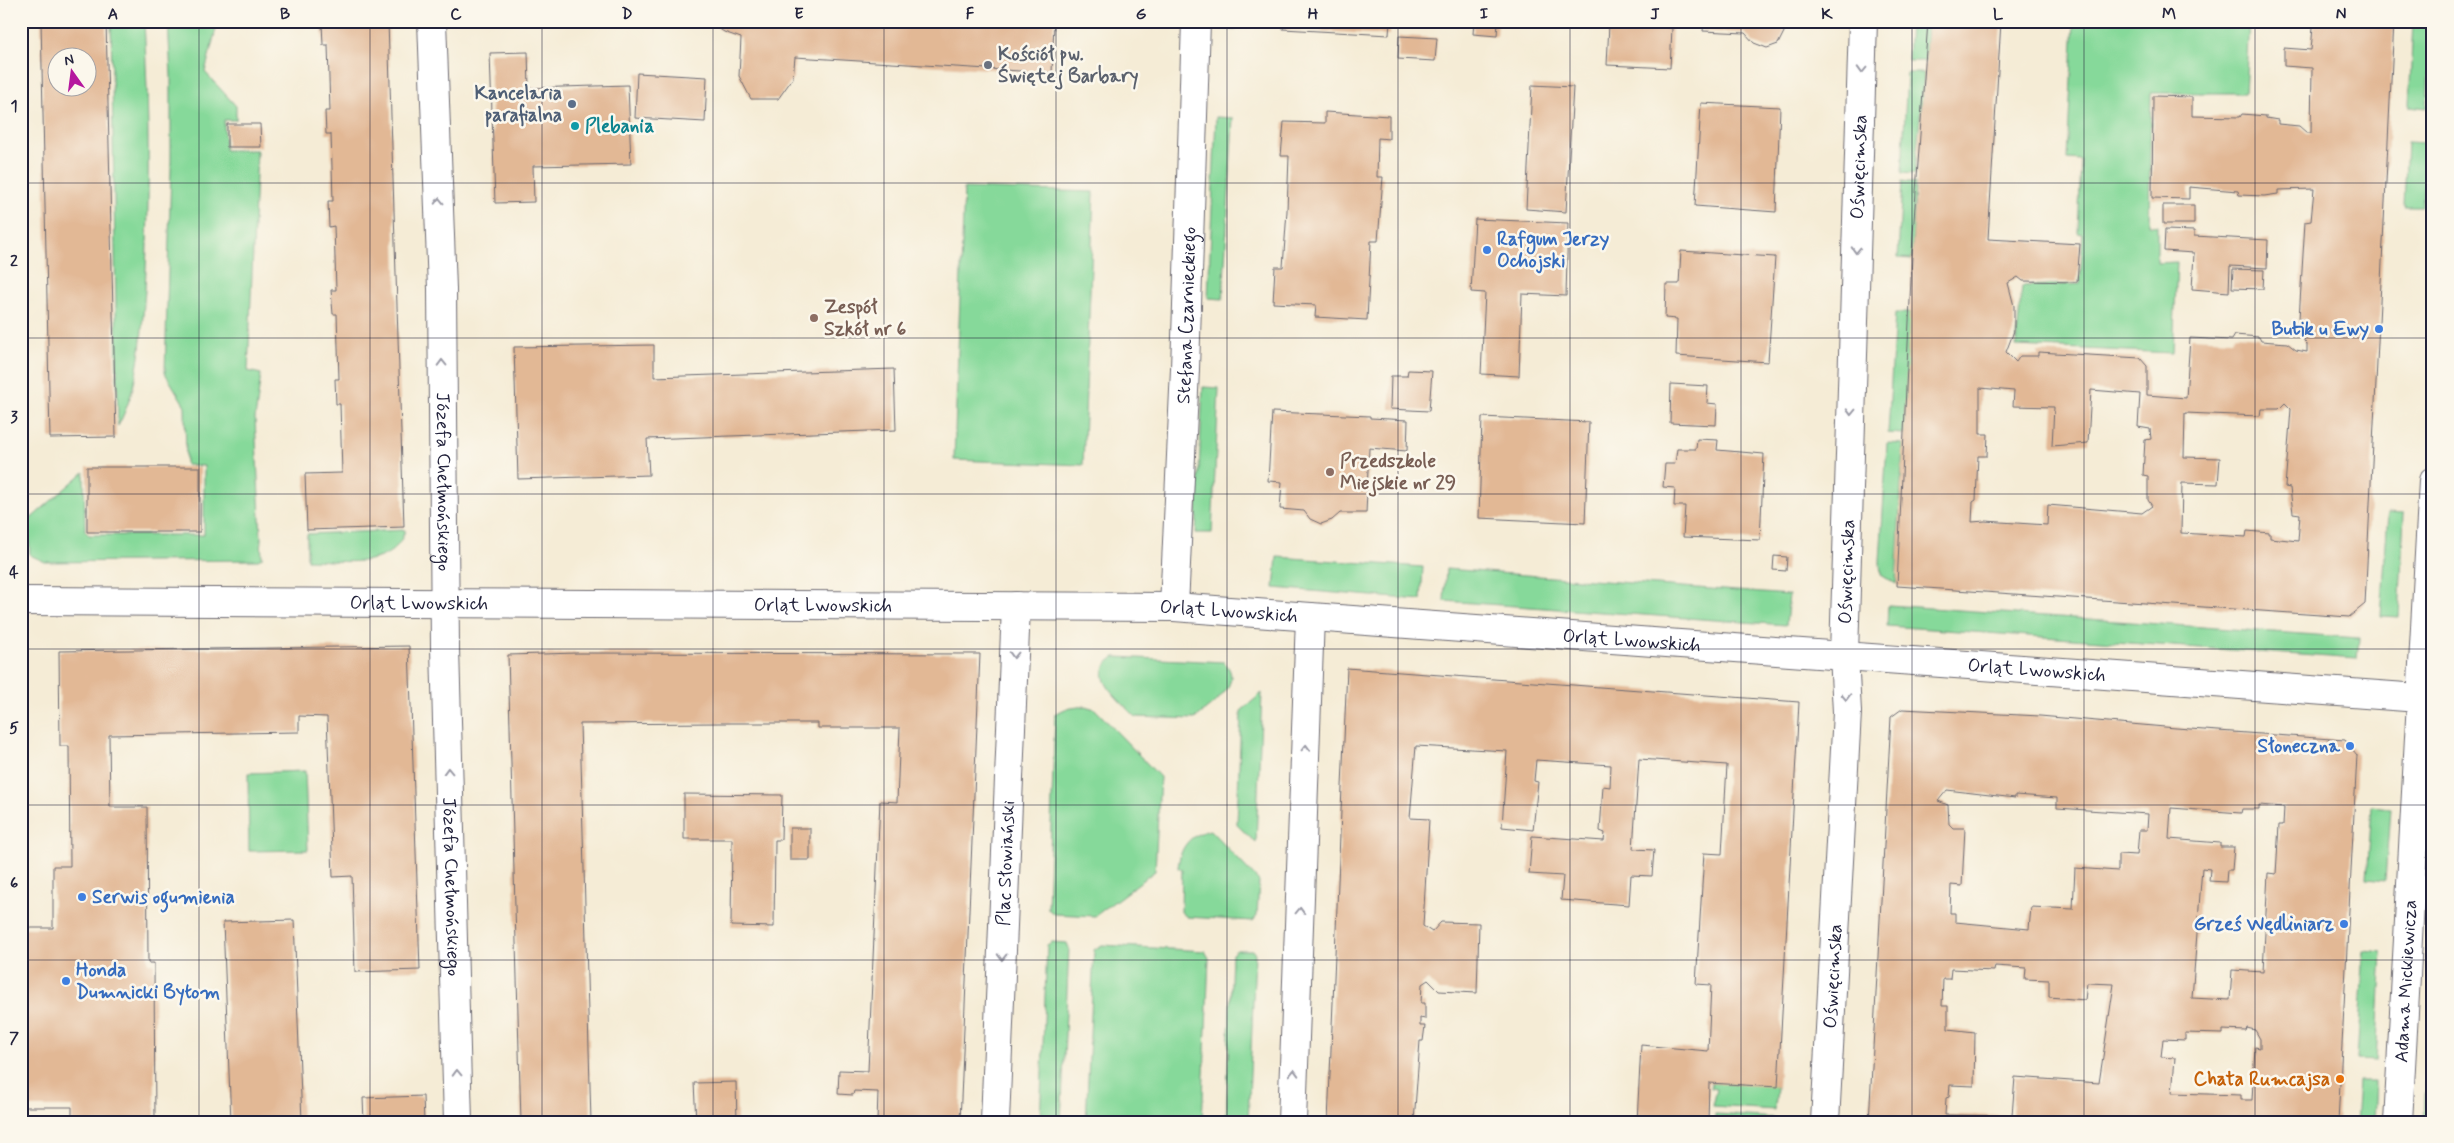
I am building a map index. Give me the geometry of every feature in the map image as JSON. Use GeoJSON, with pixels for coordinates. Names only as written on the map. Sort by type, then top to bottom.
{"type":"FeatureCollection","features":[{"type":"Feature","properties":{"kind":"street","name":"Józefa Chełmońskiego"},"geometry":{"type":"LineString","coordinates":[[432,21],[442,289],[444,605],[458,1122]]}},
{"type":"Feature","properties":{"kind":"street","name":"Stefana Czarnieckiego"},"geometry":{"type":"LineString","coordinates":[[1174,607],[1185,369],[1196,21]]}},
{"type":"Feature","properties":{"kind":"street","name":"Oświęcimska"},"geometry":{"type":"LineString","coordinates":[[1825,1122],[1847,712],[1844,655],[1864,21]]}},
{"type":"Feature","properties":{"kind":"street","name":"Adama Mickiewicza"},"geometry":{"type":"LineString","coordinates":[[2398,1122],[2427,698],[2433,481]]}},
{"type":"Feature","properties":{"kind":"street","name":"Orląt Lwowskich"},"geometry":{"type":"LineString","coordinates":[[21,602],[1174,607],[2427,698]]}},
{"type":"Feature","properties":{"kind":"street","name":"Plac Słowiański"},"geometry":{"type":"LineString","coordinates":[[995,1122],[1016,606]]}},
{"type":"Feature","properties":{"kind":"street"},"geometry":{"type":"LineString","coordinates":[[1292,1122],[1310,617]]}},
{"type":"Feature","properties":{"kind":"green space"},"geometry":{"type":"Polygon","coordinates":[[[111,21],[144,21],[148,122],[147,257],[141,342],[136,376],[126,410],[118,426],[111,21]]]}},
{"type":"Feature","properties":{"kind":"green space"},"geometry":{"type":"Polygon","coordinates":[[[168,21],[218,21],[205,72],[236,106],[236,120],[224,120],[225,150],[257,150],[248,371],[261,374],[255,419],[262,558],[258,560],[45,562],[30,555],[28,521],[84,472],[85,531],[89,535],[204,535],[204,466],[186,465],[185,406],[165,373],[171,169],[171,76],[168,21]]]}},
{"type":"Feature","properties":{"kind":"green space"},"geometry":{"type":"Polygon","coordinates":[[[1220,21],[1237,21],[1236,30],[1219,29],[1220,21]]]}},
{"type":"Feature","properties":{"kind":"green space"},"geometry":{"type":"Polygon","coordinates":[[[1910,21],[1927,21],[1925,61],[1908,61],[1910,21]]]}},
{"type":"Feature","properties":{"kind":"green space"},"geometry":{"type":"Polygon","coordinates":[[[2074,21],[2249,21],[2245,93],[2151,93],[2149,225],[2157,226],[2157,263],[2177,262],[2173,353],[2016,346],[2022,286],[2080,284],[2083,234],[2078,233],[2081,160],[2067,159],[2074,21]]]}},
{"type":"Feature","properties":{"kind":"green space"},"geometry":{"type":"Polygon","coordinates":[[[2413,21],[2431,21],[2427,108],[2409,106],[2413,21]]]}},
{"type":"Feature","properties":{"kind":"green space"},"geometry":{"type":"Polygon","coordinates":[[[1907,73],[1924,73],[1915,174],[1902,173],[1907,73]]]}},
{"type":"Feature","properties":{"kind":"green space"},"geometry":{"type":"Polygon","coordinates":[[[1216,117],[1233,118],[1223,299],[1208,298],[1216,117]]]}},
{"type":"Feature","properties":{"kind":"green space"},"geometry":{"type":"Polygon","coordinates":[[[2407,142],[2426,143],[2422,206],[2404,206],[2407,142]]]}},
{"type":"Feature","properties":{"kind":"green space"},"geometry":{"type":"Polygon","coordinates":[[[1902,181],[1915,183],[1912,259],[1898,258],[1902,181]]]}},
{"type":"Feature","properties":{"kind":"green space"},"geometry":{"type":"Polygon","coordinates":[[[964,188],[1094,192],[1083,465],[954,460],[964,188]]]}},
{"type":"Feature","properties":{"kind":"green space"},"geometry":{"type":"Polygon","coordinates":[[[1895,313],[1910,313],[1904,434],[1888,433],[1895,313]]]}},
{"type":"Feature","properties":{"kind":"green space"},"geometry":{"type":"Polygon","coordinates":[[[1203,387],[1219,388],[1212,533],[1196,533],[1203,387]]]}},
{"type":"Feature","properties":{"kind":"green space"},"geometry":{"type":"Polygon","coordinates":[[[1887,443],[1903,444],[1896,584],[1881,575],[1880,562],[1887,443]]]}},
{"type":"Feature","properties":{"kind":"green space"},"geometry":{"type":"Polygon","coordinates":[[[2388,513],[2404,514],[2399,617],[2381,616],[2388,513]]]}},
{"type":"Feature","properties":{"kind":"green space"},"geometry":{"type":"Polygon","coordinates":[[[405,530],[399,543],[390,552],[378,558],[350,562],[307,560],[307,534],[405,530]]]}},
{"type":"Feature","properties":{"kind":"green space"},"geometry":{"type":"Polygon","coordinates":[[[1277,557],[1423,567],[1421,600],[1274,588],[1277,557]]]}},
{"type":"Feature","properties":{"kind":"green space"},"geometry":{"type":"Polygon","coordinates":[[[1446,569],[1789,595],[1786,625],[1444,601],[1446,569]]]}},
{"type":"Feature","properties":{"kind":"green space"},"geometry":{"type":"Polygon","coordinates":[[[1888,605],[2359,638],[2357,659],[1887,626],[1888,605]]]}},
{"type":"Feature","properties":{"kind":"green space"},"geometry":{"type":"Polygon","coordinates":[[[1115,657],[1224,662],[1230,670],[1231,678],[1228,686],[1217,701],[1195,719],[1136,717],[1115,696],[1105,680],[1104,672],[1107,664],[1115,657]]]}},
{"type":"Feature","properties":{"kind":"green space"},"geometry":{"type":"Polygon","coordinates":[[[1262,693],[1256,843],[1237,825],[1241,711],[1262,693]]]}},
{"type":"Feature","properties":{"kind":"green space"},"geometry":{"type":"Polygon","coordinates":[[[1085,706],[1095,709],[1160,777],[1155,871],[1095,916],[1054,914],[1048,909],[1055,714],[1065,709],[1085,706]]]}},
{"type":"Feature","properties":{"kind":"green space"},"geometry":{"type":"Polygon","coordinates":[[[305,771],[308,850],[249,851],[248,773],[305,771]]]}},
{"type":"Feature","properties":{"kind":"green space"},"geometry":{"type":"Polygon","coordinates":[[[2372,806],[2390,808],[2385,881],[2367,879],[2372,806]]]}},
{"type":"Feature","properties":{"kind":"green space"},"geometry":{"type":"Polygon","coordinates":[[[1210,830],[1259,881],[1257,916],[1253,921],[1187,917],[1181,912],[1182,869],[1178,868],[1183,848],[1196,835],[1210,830]]]}},
{"type":"Feature","properties":{"kind":"green space"},"geometry":{"type":"Polygon","coordinates":[[[1052,942],[1067,943],[1069,948],[1061,1122],[1040,1122],[1047,945],[1052,942]]]}},
{"type":"Feature","properties":{"kind":"green space"},"geometry":{"type":"Polygon","coordinates":[[[1102,945],[1205,951],[1209,958],[1202,1122],[1086,1122],[1094,950],[1102,945]]]}},
{"type":"Feature","properties":{"kind":"green space"},"geometry":{"type":"Polygon","coordinates":[[[1237,950],[1252,950],[1255,954],[1248,1122],[1226,1122],[1232,954],[1237,950]]]}},
{"type":"Feature","properties":{"kind":"green space"},"geometry":{"type":"Polygon","coordinates":[[[2364,950],[2382,952],[2376,1061],[2357,1060],[2364,950]]]}},
{"type":"Feature","properties":{"kind":"green space"},"geometry":{"type":"Polygon","coordinates":[[[2427,1056],[2433,1057],[2433,1122],[2424,1122],[2427,1056]]]}},
{"type":"Feature","properties":{"kind":"green space"},"geometry":{"type":"Polygon","coordinates":[[[2359,1081],[2375,1081],[2373,1122],[2356,1122],[2359,1081]]]}},
{"type":"Feature","properties":{"kind":"green space"},"geometry":{"type":"Polygon","coordinates":[[[1712,1083],[1777,1086],[1775,1110],[1713,1106],[1717,1089],[1711,1088],[1712,1083]]]}},
{"type":"Feature","properties":{"kind":"green space"},"geometry":{"type":"Polygon","coordinates":[[[1715,1114],[1775,1118],[1775,1122],[1715,1122],[1715,1114]]]}},
{"type":"Feature","properties":{"kind":"building"},"geometry":{"type":"Polygon","coordinates":[[[41,21],[106,21],[116,437],[50,438],[41,21]]]}},
{"type":"Feature","properties":{"kind":"building"},"geometry":{"type":"Polygon","coordinates":[[[327,21],[388,21],[404,527],[307,530],[305,474],[342,473],[340,404],[336,404],[335,379],[339,379],[337,314],[333,314],[331,290],[336,290],[334,226],[329,227],[328,201],[333,201],[331,134],[326,134],[325,111],[330,111],[328,45],[323,45],[322,23],[327,21]]]}},
{"type":"Feature","properties":{"kind":"building","name":"Kościół pw. Świętej Barbary"},"geometry":{"type":"Polygon","coordinates":[[[708,21],[1054,21],[1052,73],[795,57],[793,78],[778,99],[751,99],[739,76],[741,38],[724,32],[708,21]]]}},
{"type":"Feature","properties":{"kind":"building"},"geometry":{"type":"Polygon","coordinates":[[[1284,21],[1390,21],[1389,35],[1283,29],[1284,21]]]}},
{"type":"Feature","properties":{"kind":"building"},"geometry":{"type":"Polygon","coordinates":[[[1474,21],[1498,21],[1497,36],[1473,34],[1474,21]]]}},
{"type":"Feature","properties":{"kind":"building"},"geometry":{"type":"Polygon","coordinates":[[[1704,21],[1784,21],[1784,32],[1778,44],[1767,48],[1754,43],[1745,33],[1703,31],[1704,21]]]}},
{"type":"Feature","properties":{"kind":"building"},"geometry":{"type":"Polygon","coordinates":[[[1928,21],[2001,21],[1988,239],[2080,244],[2077,282],[2023,281],[2018,277],[2008,283],[2014,306],[2014,331],[2006,352],[2016,362],[2020,356],[2038,356],[2038,352],[2140,358],[2147,366],[2147,395],[2186,398],[2190,338],[2232,340],[2235,335],[2259,337],[2261,341],[2287,343],[2296,350],[2307,352],[2307,344],[2304,341],[2305,320],[2299,319],[2305,222],[2311,221],[2314,189],[2278,190],[2278,194],[2264,196],[2239,195],[2238,191],[2189,187],[2189,199],[2152,198],[2153,96],[2192,97],[2192,116],[2240,117],[2242,114],[2266,116],[2266,118],[2278,120],[2278,124],[2299,126],[2307,133],[2311,133],[2312,68],[2284,66],[2284,48],[2311,50],[2315,21],[2394,21],[2365,604],[2349,617],[1897,586],[1913,234],[1928,21]],[[1980,388],[1980,434],[1988,434],[1987,456],[1978,456],[1976,500],[1973,502],[1972,522],[1985,521],[2047,525],[2048,505],[2142,513],[2152,506],[2148,500],[2148,476],[2143,475],[2145,440],[2151,439],[2150,429],[2138,427],[2140,394],[2091,390],[2088,443],[2052,446],[2054,407],[2013,406],[2014,391],[1980,388]],[[2285,403],[2279,409],[2261,409],[2260,416],[2185,413],[2184,457],[2220,458],[2218,484],[2182,483],[2181,533],[2246,537],[2247,531],[2270,533],[2270,538],[2298,541],[2300,514],[2293,513],[2290,488],[2285,487],[2291,409],[2285,403]]]}},
{"type":"Feature","properties":{"kind":"building"},"geometry":{"type":"Polygon","coordinates":[[[1609,24],[1672,28],[1670,68],[1607,65],[1609,24]]]}},
{"type":"Feature","properties":{"kind":"building"},"geometry":{"type":"Polygon","coordinates":[[[1399,36],[1437,38],[1435,61],[1398,59],[1399,36]]]}},
{"type":"Feature","properties":{"kind":"building","name":"Plebania"},"geometry":{"type":"Polygon","coordinates":[[[528,52],[529,88],[628,85],[631,164],[533,166],[534,202],[495,203],[490,53],[528,52]]]}},
{"type":"Feature","properties":{"kind":"building"},"geometry":{"type":"Polygon","coordinates":[[[637,73],[707,77],[705,122],[635,118],[637,73]]]}},
{"type":"Feature","properties":{"kind":"building"},"geometry":{"type":"Polygon","coordinates":[[[1532,85],[1573,87],[1566,212],[1526,209],[1532,85]]]}},
{"type":"Feature","properties":{"kind":"building"},"geometry":{"type":"Polygon","coordinates":[[[1701,103],[1780,107],[1776,212],[1695,206],[1701,103]]]}},
{"type":"Feature","properties":{"kind":"building"},"geometry":{"type":"Polygon","coordinates":[[[1325,112],[1389,116],[1389,139],[1378,138],[1377,177],[1383,177],[1378,241],[1371,241],[1367,320],[1315,317],[1316,305],[1273,303],[1275,267],[1283,267],[1287,211],[1289,156],[1281,156],[1284,122],[1325,123],[1325,112]]]}},
{"type":"Feature","properties":{"kind":"building"},"geometry":{"type":"Polygon","coordinates":[[[227,124],[260,124],[261,147],[227,147],[227,124]]]}},
{"type":"Feature","properties":{"kind":"building"},"geometry":{"type":"Polygon","coordinates":[[[2163,205],[2194,205],[2194,224],[2163,224],[2163,205]]]}},
{"type":"Feature","properties":{"kind":"building"},"geometry":{"type":"Polygon","coordinates":[[[1475,219],[1568,223],[1566,296],[1522,294],[1519,376],[1481,374],[1485,293],[1471,292],[1475,219]]]}},
{"type":"Feature","properties":{"kind":"building"},"geometry":{"type":"Polygon","coordinates":[[[2165,230],[2194,231],[2194,236],[2268,240],[2267,268],[2230,266],[2229,292],[2192,289],[2194,253],[2164,251],[2165,230]]]}},
{"type":"Feature","properties":{"kind":"building"},"geometry":{"type":"Polygon","coordinates":[[[1681,251],[1775,257],[1768,362],[1676,356],[1677,319],[1665,318],[1666,284],[1679,284],[1681,251]]]}},
{"type":"Feature","properties":{"kind":"building"},"geometry":{"type":"Polygon","coordinates":[[[2233,269],[2264,270],[2263,289],[2232,288],[2233,269]]]}},
{"type":"Feature","properties":{"kind":"building"},"geometry":{"type":"Polygon","coordinates":[[[654,345],[654,377],[894,369],[896,430],[647,439],[649,475],[518,479],[514,347],[654,345]]]}},
{"type":"Feature","properties":{"kind":"building"},"geometry":{"type":"Polygon","coordinates":[[[1408,370],[1432,371],[1429,411],[1390,409],[1391,376],[1407,376],[1408,370]]]}},
{"type":"Feature","properties":{"kind":"building"},"geometry":{"type":"Polygon","coordinates":[[[1671,384],[1708,386],[1707,403],[1717,404],[1716,425],[1670,423],[1671,384]]]}},
{"type":"Feature","properties":{"kind":"building"},"geometry":{"type":"Polygon","coordinates":[[[1272,412],[1370,416],[1370,418],[1408,420],[1407,451],[1369,448],[1366,513],[1340,513],[1332,520],[1321,524],[1310,519],[1304,511],[1280,509],[1282,482],[1268,481],[1272,412]]]}},
{"type":"Feature","properties":{"kind":"building"},"geometry":{"type":"Polygon","coordinates":[[[1482,417],[1589,422],[1585,523],[1479,518],[1482,417]]]}},
{"type":"Feature","properties":{"kind":"building"},"geometry":{"type":"Polygon","coordinates":[[[1697,439],[1718,440],[1717,450],[1764,454],[1760,540],[1683,537],[1685,506],[1674,506],[1675,488],[1663,487],[1665,464],[1675,464],[1677,449],[1696,449],[1697,439]]]}},
{"type":"Feature","properties":{"kind":"building"},"geometry":{"type":"Polygon","coordinates":[[[87,467],[200,467],[200,532],[87,532],[87,467]]]}},
{"type":"Feature","properties":{"kind":"building"},"geometry":{"type":"Polygon","coordinates":[[[1774,556],[1787,557],[1786,571],[1773,570],[1774,556]]]}},
{"type":"Feature","properties":{"kind":"building"},"geometry":{"type":"Polygon","coordinates":[[[409,646],[420,970],[355,972],[352,876],[333,877],[327,717],[299,716],[299,732],[109,735],[110,807],[147,807],[148,963],[154,963],[155,1122],[72,1122],[72,1107],[21,1107],[21,928],[53,928],[53,866],[70,866],[69,746],[60,746],[59,651],[409,646]]]}},
{"type":"Feature","properties":{"kind":"building"},"geometry":{"type":"Polygon","coordinates":[[[577,653],[980,654],[960,1122],[877,1122],[878,1092],[854,1091],[853,1095],[838,1094],[839,1070],[868,1071],[880,801],[897,802],[900,728],[818,728],[818,723],[719,723],[580,724],[591,1122],[521,1122],[508,655],[577,653]]]}},
{"type":"Feature","properties":{"kind":"building"},"geometry":{"type":"Polygon","coordinates":[[[1347,668],[1799,702],[1778,1087],[1709,1083],[1708,1122],[1637,1122],[1641,1045],[1708,1051],[1711,985],[1696,984],[1704,853],[1722,854],[1727,765],[1639,759],[1633,849],[1654,850],[1652,876],[1631,875],[1629,905],[1561,900],[1563,876],[1529,874],[1532,836],[1604,841],[1605,833],[1600,831],[1603,786],[1610,787],[1611,765],[1536,760],[1534,781],[1538,782],[1533,830],[1502,827],[1507,751],[1416,746],[1410,818],[1429,819],[1423,926],[1432,932],[1441,922],[1479,923],[1477,993],[1439,991],[1428,980],[1422,984],[1421,1003],[1425,1003],[1425,1019],[1420,1018],[1420,1026],[1425,1026],[1423,1041],[1420,1041],[1414,1122],[1328,1122],[1347,668]]]}},
{"type":"Feature","properties":{"kind":"building"},"geometry":{"type":"Polygon","coordinates":[[[1902,709],[2040,716],[2345,740],[2357,755],[2338,1122],[1869,1122],[1891,717],[1902,709]],[[1947,790],[1938,801],[1948,805],[1949,824],[1953,828],[1965,828],[1962,886],[1951,885],[1950,913],[1955,913],[1955,922],[2029,929],[2031,907],[2073,909],[2075,868],[2118,871],[2118,854],[2137,855],[2139,830],[2147,830],[2148,814],[2057,808],[2057,798],[2015,795],[2015,798],[1947,790]],[[2259,805],[2259,809],[2242,809],[2241,813],[2171,808],[2169,839],[2220,843],[2220,847],[2234,847],[2232,870],[2227,870],[2226,882],[2209,881],[2210,869],[2202,868],[2192,998],[2230,1000],[2232,970],[2263,972],[2268,873],[2276,874],[2279,825],[2283,825],[2284,807],[2259,805]],[[1995,966],[1994,971],[1951,969],[1950,979],[1943,979],[1942,1006],[1948,1006],[1948,1029],[1975,1032],[1974,1086],[1950,1085],[1949,1097],[1946,1098],[1945,1115],[2012,1116],[2015,1077],[2099,1083],[2114,984],[2087,983],[2085,1000],[2049,997],[2049,980],[2025,979],[2026,968],[1995,966]],[[2247,1028],[2246,1031],[2223,1030],[2223,1034],[2185,1033],[2185,1040],[2163,1039],[2161,1057],[2175,1058],[2172,1093],[2241,1095],[2241,1100],[2252,1100],[2255,1047],[2260,1048],[2260,1039],[2255,1030],[2247,1028]]]}},
{"type":"Feature","properties":{"kind":"building"},"geometry":{"type":"Polygon","coordinates":[[[684,794],[782,795],[781,840],[775,840],[774,927],[731,926],[732,839],[684,839],[684,794]]]}},
{"type":"Feature","properties":{"kind":"building"},"geometry":{"type":"Polygon","coordinates":[[[790,828],[810,828],[810,860],[790,860],[790,828]]]}},
{"type":"Feature","properties":{"kind":"building"},"geometry":{"type":"Polygon","coordinates":[[[294,920],[302,1122],[231,1122],[223,922],[294,920]]]}},
{"type":"Feature","properties":{"kind":"building"},"geometry":{"type":"Polygon","coordinates":[[[736,1082],[737,1122],[696,1122],[694,1083],[736,1082]]]}},
{"type":"Feature","properties":{"kind":"building"},"geometry":{"type":"Polygon","coordinates":[[[423,1096],[424,1122],[364,1122],[363,1098],[423,1096]]]}},
{"type":"Feature","properties":{"kind":"place","name":"Kościół pw. Świętej Barbary"},"geometry":{"type":"Point","coordinates":[988,65]}},
{"type":"Feature","properties":{"kind":"place","name":"Kancelaria parafialna"},"geometry":{"type":"Point","coordinates":[572,104]}},
{"type":"Feature","properties":{"kind":"place","name":"Plebania"},"geometry":{"type":"Point","coordinates":[575,126]}},
{"type":"Feature","properties":{"kind":"place","name":"Rafgum Jerzy Ochojski"},"geometry":{"type":"Point","coordinates":[1487,250]}},
{"type":"Feature","properties":{"kind":"place","name":"Zespół Szkół nr 6"},"geometry":{"type":"Point","coordinates":[814,318]}},
{"type":"Feature","properties":{"kind":"place","name":"Butik u Ewy"},"geometry":{"type":"Point","coordinates":[2379,329]}},
{"type":"Feature","properties":{"kind":"place","name":"Przedszkole Miejskie nr 29"},"geometry":{"type":"Point","coordinates":[1330,472]}},
{"type":"Feature","properties":{"kind":"place","name":"Słoneczna"},"geometry":{"type":"Point","coordinates":[2350,746]}},
{"type":"Feature","properties":{"kind":"place","name":"Serwis ogumienia"},"geometry":{"type":"Point","coordinates":[82,897]}},
{"type":"Feature","properties":{"kind":"place","name":"Grześ Wędliniarz"},"geometry":{"type":"Point","coordinates":[2344,924]}},
{"type":"Feature","properties":{"kind":"place","name":"Honda Dumnicki Bytom"},"geometry":{"type":"Point","coordinates":[66,981]}},
{"type":"Feature","properties":{"kind":"place","name":"Chata Rumcajsa"},"geometry":{"type":"Point","coordinates":[2340,1079]}}]}
